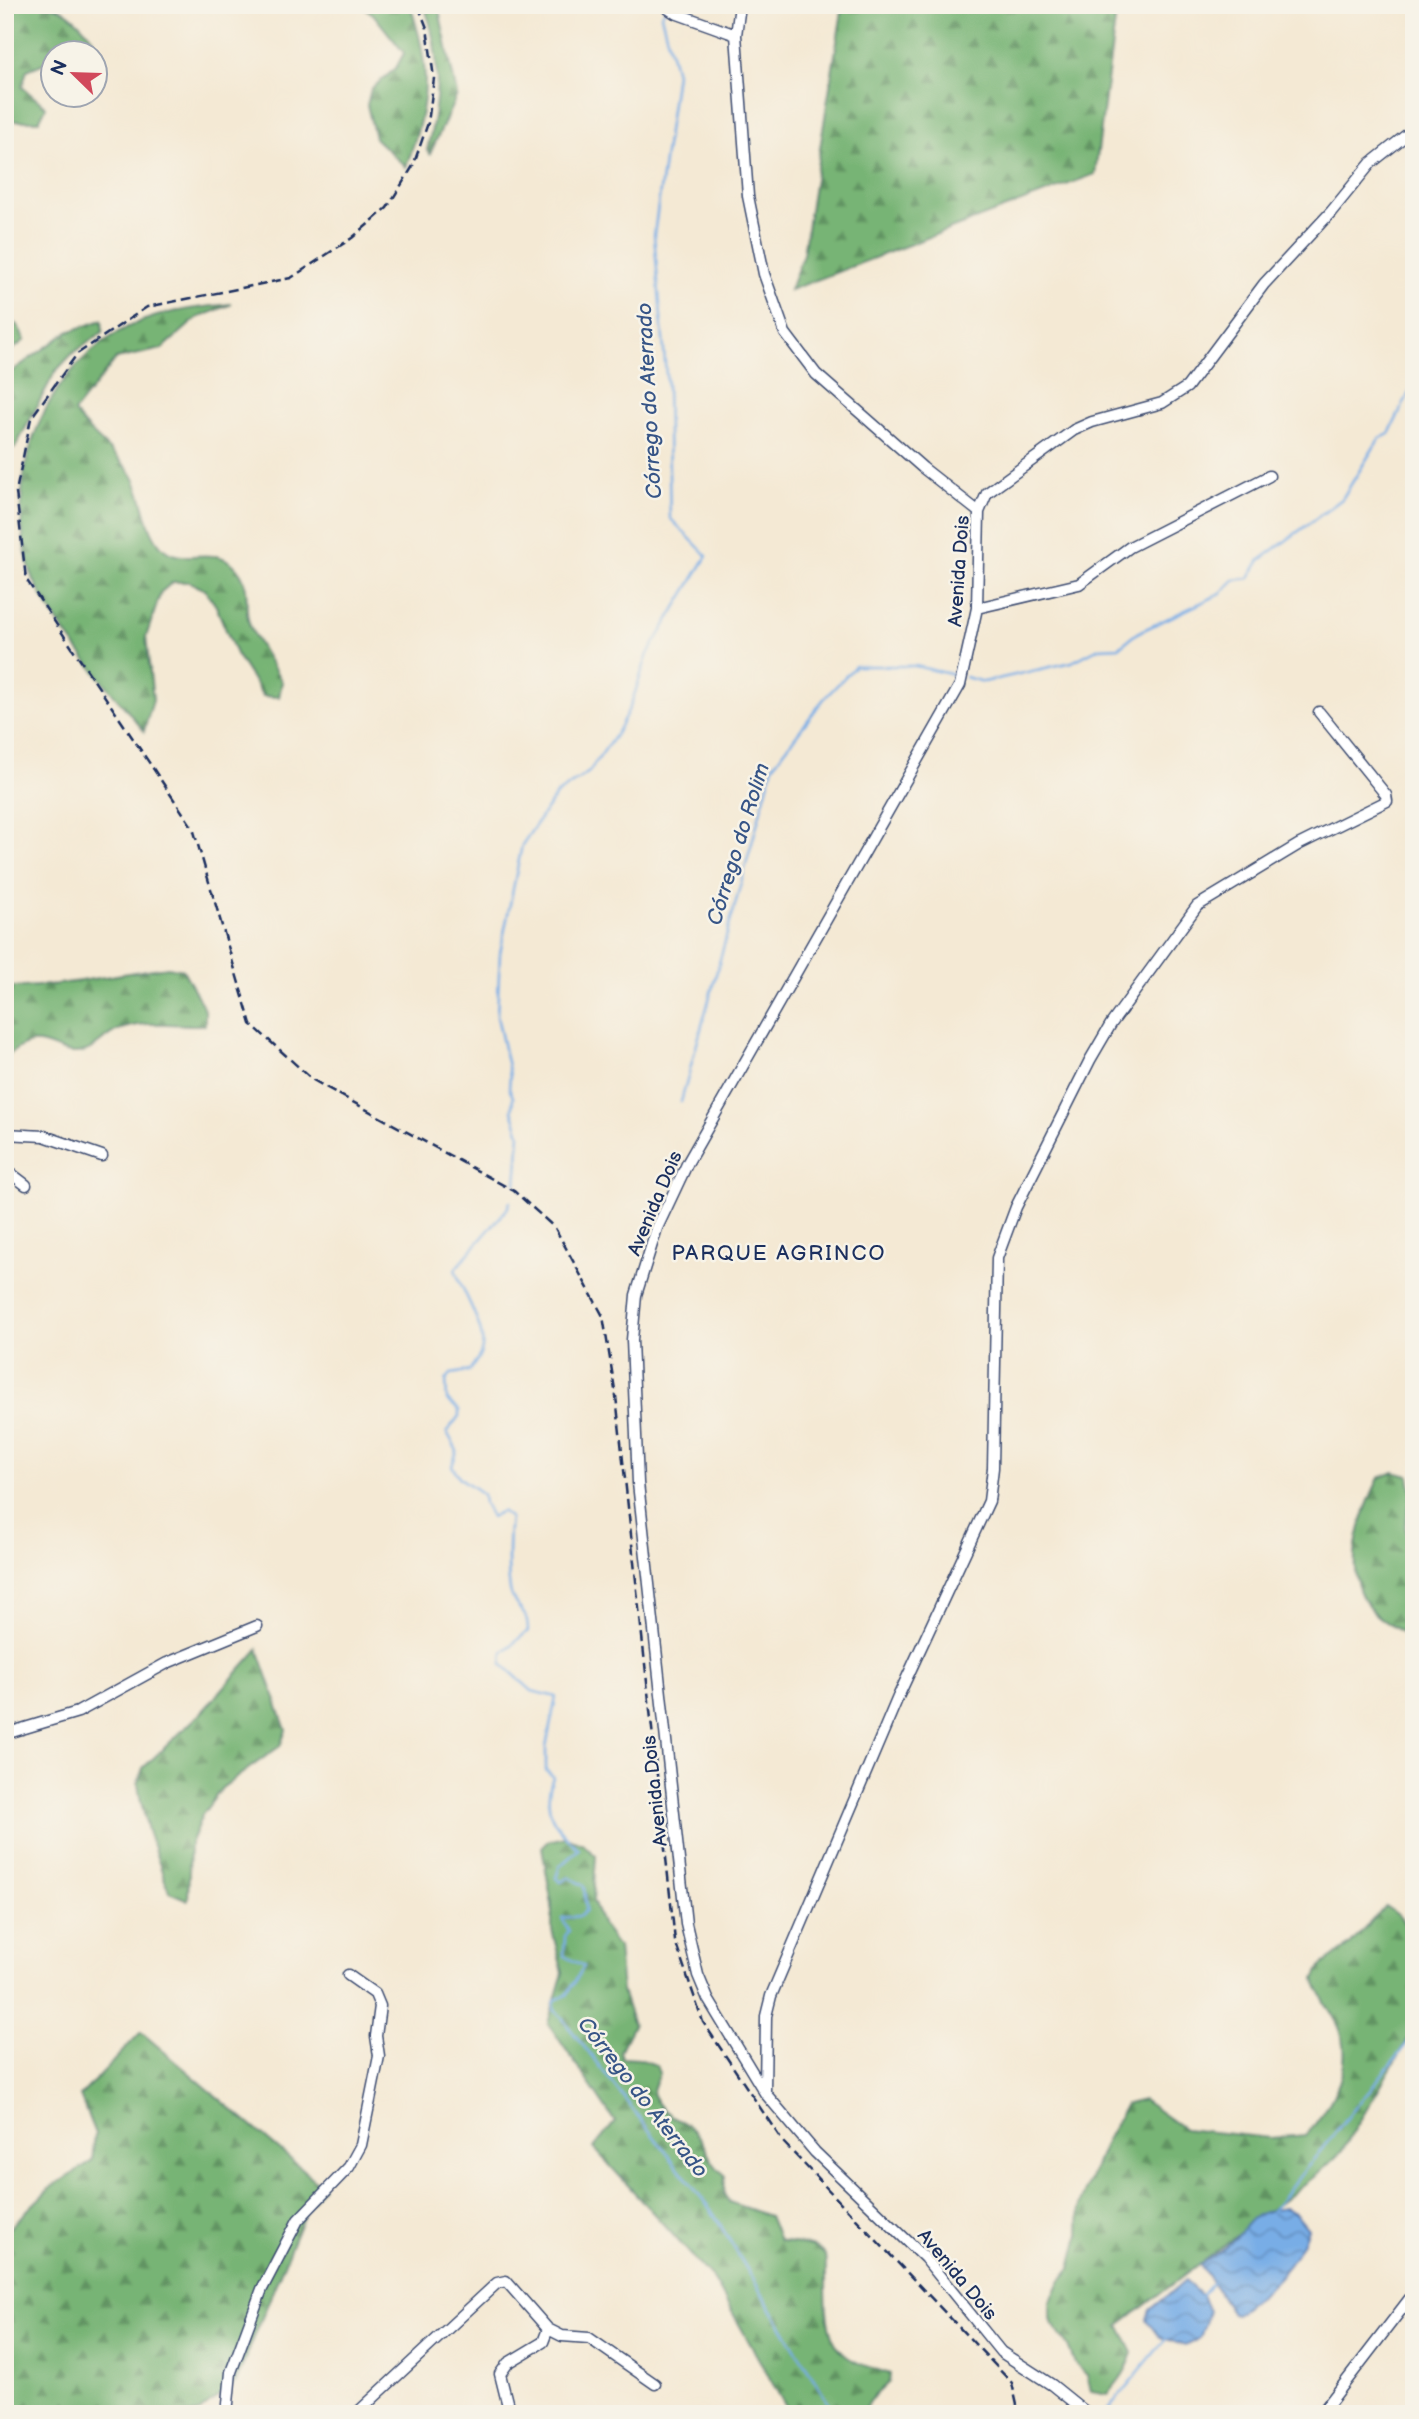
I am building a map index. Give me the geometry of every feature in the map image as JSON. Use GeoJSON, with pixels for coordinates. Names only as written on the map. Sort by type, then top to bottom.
{"type":"FeatureCollection","features":[{"type":"Feature","properties":{"kind":"street"},"geometry":{"type":"LineString","coordinates":[[740,5],[736,35],[748,196],[764,274],[785,333],[816,374],[923,468],[979,512]]}},
{"type":"Feature","properties":{"kind":"street"},"geometry":{"type":"LineString","coordinates":[[667,8],[736,35]]}},
{"type":"Feature","properties":{"kind":"street","name":"Avenida Dois"},"geometry":{"type":"LineString","coordinates":[[1088,2414],[1052,2385],[1001,2352],[925,2258],[815,2151],[765,2093],[722,2028],[698,1975],[686,1924],[638,1483],[632,1340],[636,1295],[657,1228],[688,1162],[960,683],[977,608],[979,512],[987,493],[1074,430],[1092,422],[1162,403],[1187,387],[1264,284],[1325,220],[1371,163],[1414,129]]}},
{"type":"Feature","properties":{"kind":"street"},"geometry":{"type":"LineString","coordinates":[[977,608],[1079,584],[1130,547],[1269,476]]}},
{"type":"Feature","properties":{"kind":"street"},"geometry":{"type":"LineString","coordinates":[[765,2093],[766,2016],[771,1996],[898,1697],[989,1501],[993,1468],[995,1275],[1003,1238],[1090,1059],[1111,1024],[1197,906],[1298,845],[1387,801],[1386,795],[1319,712]]}},
{"type":"Feature","properties":{"kind":"street"},"geometry":{"type":"LineString","coordinates":[[5,1134],[44,1136],[102,1156]]}},
{"type":"Feature","properties":{"kind":"street"},"geometry":{"type":"LineString","coordinates":[[5,1169],[26,1185]]}},
{"type":"Feature","properties":{"kind":"street"},"geometry":{"type":"LineString","coordinates":[[5,1734],[78,1712],[167,1663],[257,1626]]}},
{"type":"Feature","properties":{"kind":"street"},"geometry":{"type":"LineString","coordinates":[[227,2414],[231,2372],[262,2289],[298,2220],[349,2168],[361,2145],[380,2056],[376,2036],[380,2006],[375,1994],[348,1975]]}},
{"type":"Feature","properties":{"kind":"street"},"geometry":{"type":"LineString","coordinates":[[356,2414],[496,2283],[506,2281],[548,2329],[562,2336],[589,2338],[655,2384]]}},
{"type":"Feature","properties":{"kind":"street"},"geometry":{"type":"LineString","coordinates":[[1321,2414],[1414,2293]]}},
{"type":"Feature","properties":{"kind":"street"},"geometry":{"type":"LineString","coordinates":[[510,2414],[500,2374],[508,2363],[543,2342],[548,2329]]}},
{"type":"Feature","properties":{"kind":"green space"},"geometry":{"type":"Polygon","coordinates":[[[5,5],[56,7],[73,17],[92,38],[38,38],[38,66],[27,70],[22,87],[38,100],[38,108],[46,108],[39,121],[5,121],[5,5]]]}},
{"type":"Feature","properties":{"kind":"green space"},"geometry":{"type":"Polygon","coordinates":[[[360,5],[410,5],[417,28],[422,48],[425,86],[419,124],[406,167],[375,138],[367,105],[371,89],[396,68],[404,53],[373,14],[360,5]]]}},
{"type":"Feature","properties":{"kind":"green space"},"geometry":{"type":"Polygon","coordinates":[[[424,5],[438,5],[457,95],[430,154],[427,150],[435,113],[437,77],[434,41],[424,5]]]}},
{"type":"Feature","properties":{"kind":"green space"},"geometry":{"type":"Polygon","coordinates":[[[843,5],[1117,5],[1095,174],[790,290],[803,254],[843,5]]]}},
{"type":"Feature","properties":{"kind":"green space"},"geometry":{"type":"Polygon","coordinates":[[[232,304],[197,318],[162,349],[116,359],[74,412],[132,475],[153,533],[164,549],[182,556],[223,558],[233,564],[241,574],[246,586],[250,626],[282,682],[279,697],[263,696],[236,654],[216,606],[205,590],[190,582],[173,582],[161,592],[146,637],[153,700],[144,731],[79,651],[36,585],[29,566],[23,533],[21,500],[25,467],[34,436],[48,406],[66,378],[88,354],[115,334],[157,316],[187,309],[232,304]]]}},
{"type":"Feature","properties":{"kind":"green space"},"geometry":{"type":"Polygon","coordinates":[[[5,318],[17,325],[25,340],[12,350],[5,349],[5,318]]]}},
{"type":"Feature","properties":{"kind":"green space"},"geometry":{"type":"Polygon","coordinates":[[[102,320],[103,332],[72,354],[55,372],[15,448],[10,448],[5,420],[5,376],[68,332],[102,320]]]}},
{"type":"Feature","properties":{"kind":"green space"},"geometry":{"type":"Polygon","coordinates":[[[168,967],[183,970],[205,1010],[205,1025],[161,1024],[129,1027],[118,1030],[86,1051],[75,1053],[40,1043],[30,1043],[5,1058],[5,987],[67,983],[168,967]]]}},
{"type":"Feature","properties":{"kind":"green space"},"geometry":{"type":"Polygon","coordinates":[[[1394,1472],[1409,1476],[1412,1493],[1405,1526],[1414,1561],[1414,1649],[1405,1636],[1374,1613],[1363,1598],[1355,1565],[1356,1547],[1365,1510],[1379,1478],[1394,1472]]]}},
{"type":"Feature","properties":{"kind":"green space"},"geometry":{"type":"Polygon","coordinates":[[[258,1649],[286,1730],[280,1746],[222,1788],[202,1815],[190,1844],[188,1900],[169,1892],[148,1831],[138,1783],[143,1768],[203,1711],[258,1649]]]}},
{"type":"Feature","properties":{"kind":"green space"},"geometry":{"type":"Polygon","coordinates":[[[565,1837],[582,1843],[596,1856],[593,1901],[603,1926],[618,1947],[622,1991],[633,2025],[620,2051],[622,2058],[639,2059],[656,2065],[659,2073],[652,2093],[662,2108],[697,2134],[711,2160],[725,2175],[724,2194],[729,2202],[769,2216],[779,2240],[810,2246],[825,2255],[829,2325],[839,2349],[849,2358],[890,2374],[889,2382],[869,2401],[866,2409],[881,2414],[790,2414],[714,2280],[594,2148],[615,2122],[548,2023],[563,1973],[552,1930],[552,1905],[542,1847],[548,1841],[565,1837]]]}},
{"type":"Feature","properties":{"kind":"green space"},"geometry":{"type":"Polygon","coordinates":[[[1385,1906],[1398,1915],[1414,1936],[1414,2029],[1342,2151],[1319,2173],[1119,2325],[1133,2353],[1131,2359],[1123,2375],[1107,2394],[1091,2391],[1087,2375],[1075,2364],[1069,2348],[1050,2320],[1050,2303],[1060,2281],[1071,2268],[1079,2235],[1080,2203],[1106,2140],[1126,2104],[1143,2100],[1184,2129],[1270,2138],[1306,2135],[1332,2098],[1343,2071],[1345,2056],[1339,2027],[1315,1979],[1322,1965],[1350,1945],[1385,1906]]]}},
{"type":"Feature","properties":{"kind":"green space"},"geometry":{"type":"Polygon","coordinates":[[[141,2032],[323,2187],[305,2212],[236,2382],[197,2414],[5,2414],[5,2232],[50,2188],[92,2161],[95,2134],[80,2096],[141,2032]]]}},
{"type":"Feature","properties":{"kind":"water"},"geometry":{"type":"Polygon","coordinates":[[[1285,2208],[1295,2213],[1308,2229],[1296,2255],[1269,2287],[1236,2314],[1232,2313],[1200,2264],[1225,2248],[1255,2216],[1285,2208]]]}},
{"type":"Feature","properties":{"kind":"water"},"geometry":{"type":"Polygon","coordinates":[[[1185,2281],[1202,2296],[1209,2311],[1200,2338],[1185,2346],[1160,2337],[1147,2319],[1150,2310],[1185,2281]]]}},
{"type":"Feature","properties":{"kind":"waterway","name":"Córrego do Aterrado"},"geometry":{"type":"LineString","coordinates":[[516,1184],[520,1134],[512,1110],[510,1076],[497,1016],[500,953],[522,845],[556,795],[589,772],[616,734],[630,707],[648,654],[707,556],[670,518],[667,386],[654,235],[676,73],[661,15],[664,11]]}},
{"type":"Feature","properties":{"kind":"waterway","name":"Córrego do Rolim"},"geometry":{"type":"LineString","coordinates":[[965,677],[984,682],[1072,662],[1099,648],[1119,647],[1137,633],[1220,594],[1234,580],[1249,578],[1260,560],[1342,499],[1379,439],[1389,434],[1414,383]]}},
{"type":"Feature","properties":{"kind":"waterway","name":"Córrego do Rolim"},"geometry":{"type":"LineString","coordinates":[[681,1102],[773,766],[823,700],[855,666],[915,666],[959,676]]}},
{"type":"Feature","properties":{"kind":"waterway","name":"Córrego do Aterrado"},"geometry":{"type":"LineString","coordinates":[[510,1202],[507,1209],[455,1269],[478,1322],[482,1344],[480,1355],[469,1371],[451,1374],[446,1380],[447,1400],[459,1410],[459,1416],[447,1432],[457,1451],[452,1466],[460,1478],[483,1494],[484,1504],[491,1517],[502,1511],[510,1518],[510,1590],[526,1618],[528,1631],[503,1652],[502,1664],[532,1691],[556,1697],[546,1747],[546,1770],[553,1777],[548,1799],[549,1809],[557,1825],[579,1849],[560,1866],[556,1878],[561,1882],[569,1877],[584,1886],[586,1910],[580,1916],[562,1918],[569,1931],[565,1936],[564,1956],[584,1966],[567,1995],[555,2000],[554,2008],[711,2210],[835,2414]]}},
{"type":"Feature","properties":{"kind":"waterway"},"geometry":{"type":"LineString","coordinates":[[1271,2212],[1414,2035]]}},
{"type":"Feature","properties":{"kind":"waterway"},"geometry":{"type":"LineString","coordinates":[[1201,2296],[1213,2282]]}},
{"type":"Feature","properties":{"kind":"waterway"},"geometry":{"type":"LineString","coordinates":[[1104,2414],[1168,2336]]}},
{"type":"Feature","properties":{"kind":"railway"},"geometry":{"type":"LineString","coordinates":[[418,5],[427,28],[434,78],[428,123],[413,166],[387,208],[352,238],[291,278],[147,307],[77,354],[31,418],[16,492],[26,579],[193,828],[251,1024],[313,1080],[514,1191],[555,1228],[603,1316],[616,1396],[675,1941],[703,2022],[783,2142],[1012,2383],[1019,2414]]}},
{"type":"Feature","properties":{"kind":"district","name":"PARQUE AGRINCO"},"geometry":{"type":"Point","coordinates":[779,1253]}}]}
